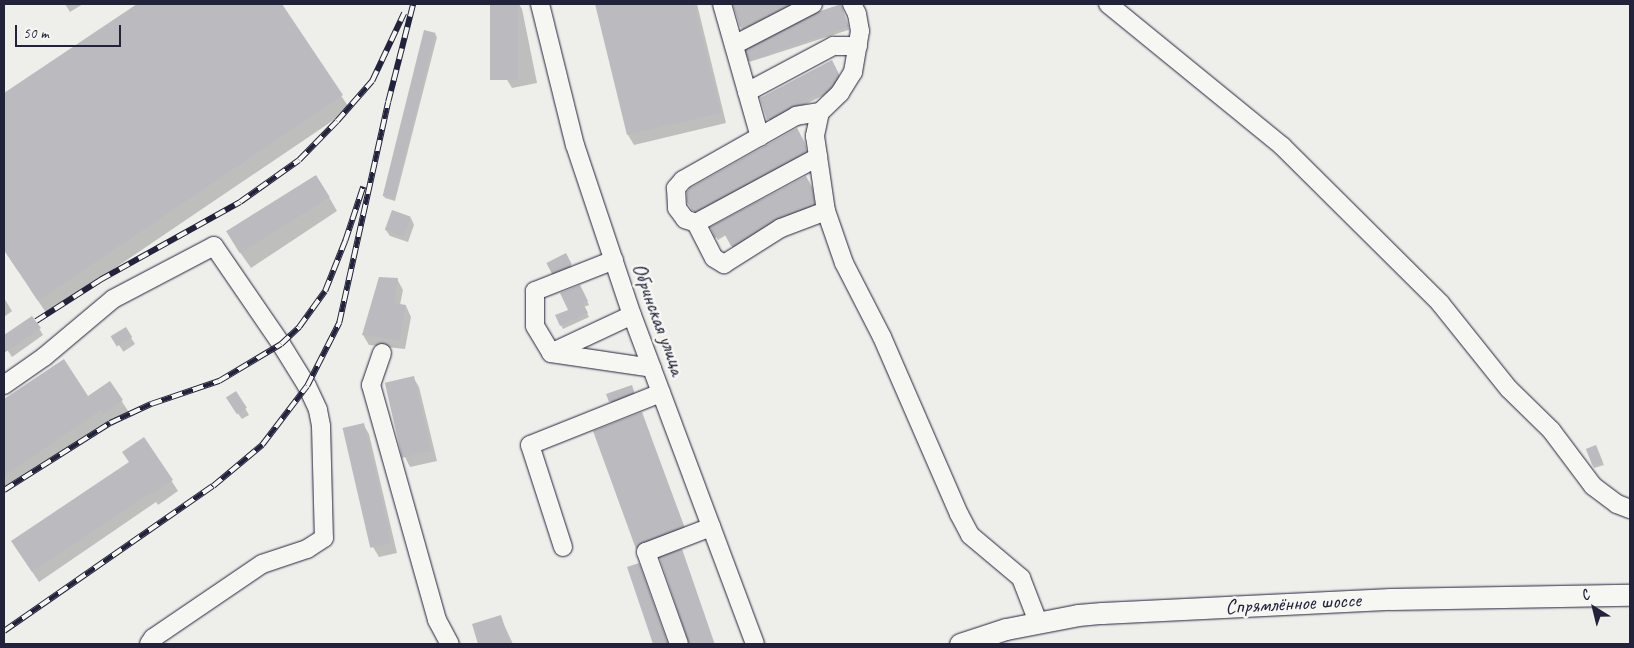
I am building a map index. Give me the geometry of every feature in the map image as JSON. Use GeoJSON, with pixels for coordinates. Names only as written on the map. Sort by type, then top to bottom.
{"type":"FeatureCollection","features":[{"type":"Feature","properties":{"kind":"main road","name":"Спрямлённое шоссе"},"geometry":{"type":"LineString","coordinates":[[960,644],[1006,629],[1078,615],[1181,608],[1391,599],[1630,595]]}},
{"type":"Feature","properties":{"kind":"street","name":"Обринская улица"},"geometry":{"type":"LineString","coordinates":[[540,4],[575,145],[632,315],[754,644]]}},
{"type":"Feature","properties":{"kind":"street"},"geometry":{"type":"LineString","coordinates":[[722,4],[760,137]]}},
{"type":"Feature","properties":{"kind":"street"},"geometry":{"type":"LineString","coordinates":[[734,45],[813,4]]}},
{"type":"Feature","properties":{"kind":"street"},"geometry":{"type":"LineString","coordinates":[[826,211],[781,228],[724,264],[714,258],[696,223],[685,219],[677,208],[676,188],[683,180],[796,116],[820,112],[840,93],[853,72],[858,46],[860,31],[857,14],[852,4]]}},
{"type":"Feature","properties":{"kind":"street"},"geometry":{"type":"LineString","coordinates":[[1108,4],[1282,146],[1440,303],[1509,389],[1551,430],[1593,486],[1617,504],[1630,509]]}},
{"type":"Feature","properties":{"kind":"street"},"geometry":{"type":"LineString","coordinates":[[747,92],[833,46],[858,46]]}},
{"type":"Feature","properties":{"kind":"street"},"geometry":{"type":"LineString","coordinates":[[820,112],[816,136],[826,211],[844,264],[882,337],[970,536],[1021,578],[1038,622]]}},
{"type":"Feature","properties":{"kind":"street"},"geometry":{"type":"LineString","coordinates":[[696,223],[818,157]]}},
{"type":"Feature","properties":{"kind":"street"},"geometry":{"type":"LineString","coordinates":[[4,385],[44,356],[114,299],[214,246],[281,344],[306,386],[318,410],[321,426],[324,538],[308,549],[262,564],[153,638],[149,644]]}},
{"type":"Feature","properties":{"kind":"street"},"geometry":{"type":"LineString","coordinates":[[551,353],[535,326],[535,291],[614,260]]}},
{"type":"Feature","properties":{"kind":"street"},"geometry":{"type":"LineString","coordinates":[[551,353],[632,315]]}},
{"type":"Feature","properties":{"kind":"street"},"geometry":{"type":"LineString","coordinates":[[382,353],[371,385],[437,620],[450,644]]}},
{"type":"Feature","properties":{"kind":"street"},"geometry":{"type":"LineString","coordinates":[[551,353],[652,368]]}},
{"type":"Feature","properties":{"kind":"street"},"geometry":{"type":"LineString","coordinates":[[563,547],[530,445],[661,393]]}},
{"type":"Feature","properties":{"kind":"street"},"geometry":{"type":"LineString","coordinates":[[679,644],[646,552],[711,527]]}},
{"type":"Feature","properties":{"kind":"building"},"geometry":{"type":"Polygon","coordinates":[[[137,4],[282,4],[343,95],[38,301],[4,250],[4,93],[137,4]]]}},
{"type":"Feature","properties":{"kind":"building"},"geometry":{"type":"Polygon","coordinates":[[[490,4],[518,4],[518,80],[490,80],[490,4]]]}},
{"type":"Feature","properties":{"kind":"building"},"geometry":{"type":"Polygon","coordinates":[[[595,4],[694,4],[721,113],[627,135],[595,4]]]}},
{"type":"Feature","properties":{"kind":"building"},"geometry":{"type":"Polygon","coordinates":[[[733,4],[789,4],[740,27],[733,4]]]}},
{"type":"Feature","properties":{"kind":"building"},"geometry":{"type":"Polygon","coordinates":[[[841,4],[849,27],[749,61],[741,39],[841,4]]]}},
{"type":"Feature","properties":{"kind":"building"},"geometry":{"type":"Polygon","coordinates":[[[424,30],[436,33],[394,199],[383,196],[424,30]]]}},
{"type":"Feature","properties":{"kind":"building"},"geometry":{"type":"Polygon","coordinates":[[[832,60],[839,74],[829,89],[767,120],[760,98],[832,60]]]}},
{"type":"Feature","properties":{"kind":"building"},"geometry":{"type":"Polygon","coordinates":[[[797,128],[805,143],[806,151],[695,211],[692,210],[687,202],[687,192],[690,188],[797,128]]]}},
{"type":"Feature","properties":{"kind":"building"},"geometry":{"type":"Polygon","coordinates":[[[316,175],[330,197],[240,253],[226,231],[316,175]]]}},
{"type":"Feature","properties":{"kind":"building"},"geometry":{"type":"Polygon","coordinates":[[[806,176],[812,187],[814,202],[775,219],[731,246],[724,233],[715,238],[710,227],[806,176]]]}},
{"type":"Feature","properties":{"kind":"building"},"geometry":{"type":"Polygon","coordinates":[[[392,210],[411,217],[404,237],[385,230],[392,210]]]}},
{"type":"Feature","properties":{"kind":"building"},"geometry":{"type":"Polygon","coordinates":[[[566,253],[572,265],[552,275],[546,263],[566,253]]]}},
{"type":"Feature","properties":{"kind":"building"},"geometry":{"type":"Polygon","coordinates":[[[379,277],[398,278],[394,303],[406,305],[400,340],[362,335],[379,277]]]}},
{"type":"Feature","properties":{"kind":"building"},"geometry":{"type":"Polygon","coordinates":[[[580,285],[588,301],[583,303],[588,313],[560,326],[555,315],[568,310],[560,293],[580,285]]]}},
{"type":"Feature","properties":{"kind":"building"},"geometry":{"type":"Polygon","coordinates":[[[32,316],[41,328],[4,353],[4,335],[32,316]]]}},
{"type":"Feature","properties":{"kind":"building"},"geometry":{"type":"Polygon","coordinates":[[[126,327],[132,337],[117,347],[111,336],[126,327]]]}},
{"type":"Feature","properties":{"kind":"building"},"geometry":{"type":"Polygon","coordinates":[[[64,359],[88,396],[110,381],[123,400],[103,414],[101,410],[4,476],[4,399],[64,359]]]}},
{"type":"Feature","properties":{"kind":"building"},"geometry":{"type":"Polygon","coordinates":[[[414,376],[431,451],[402,458],[385,383],[414,376]]]}},
{"type":"Feature","properties":{"kind":"building"},"geometry":{"type":"Polygon","coordinates":[[[632,385],[634,392],[609,402],[606,394],[632,385]]]}},
{"type":"Feature","properties":{"kind":"building"},"geometry":{"type":"Polygon","coordinates":[[[236,391],[247,408],[237,414],[226,398],[236,391]]]}},
{"type":"Feature","properties":{"kind":"building"},"geometry":{"type":"Polygon","coordinates":[[[642,412],[684,526],[642,542],[636,549],[593,431],[642,412]]]}},
{"type":"Feature","properties":{"kind":"building"},"geometry":{"type":"Polygon","coordinates":[[[364,423],[392,543],[370,548],[343,428],[364,423]]]}},
{"type":"Feature","properties":{"kind":"building"},"geometry":{"type":"Polygon","coordinates":[[[144,437],[173,480],[151,495],[150,493],[32,572],[11,541],[129,462],[122,452],[144,437]]]}},
{"type":"Feature","properties":{"kind":"building"},"geometry":{"type":"Polygon","coordinates":[[[1596,445],[1603,462],[1593,466],[1586,449],[1596,445]]]}},
{"type":"Feature","properties":{"kind":"building"},"geometry":{"type":"Polygon","coordinates":[[[682,549],[715,644],[689,644],[659,557],[682,549]]]}},
{"type":"Feature","properties":{"kind":"building"},"geometry":{"type":"Polygon","coordinates":[[[639,563],[668,644],[653,644],[627,567],[639,563]]]}},
{"type":"Feature","properties":{"kind":"building"},"geometry":{"type":"Polygon","coordinates":[[[501,615],[510,644],[478,644],[472,624],[501,615]]]}},
{"type":"Feature","properties":{"kind":"railway"},"geometry":{"type":"LineString","coordinates":[[4,631],[213,486],[262,445],[307,386],[339,323],[388,102],[413,4]]}},
{"type":"Feature","properties":{"kind":"railway"},"geometry":{"type":"LineString","coordinates":[[36,321],[100,280],[240,202],[299,160],[372,81],[404,13]]}},
{"type":"Feature","properties":{"kind":"railway"},"geometry":{"type":"LineString","coordinates":[[4,490],[110,423],[151,404],[219,381],[281,344],[299,327],[325,291],[345,241],[363,187]]}}]}
